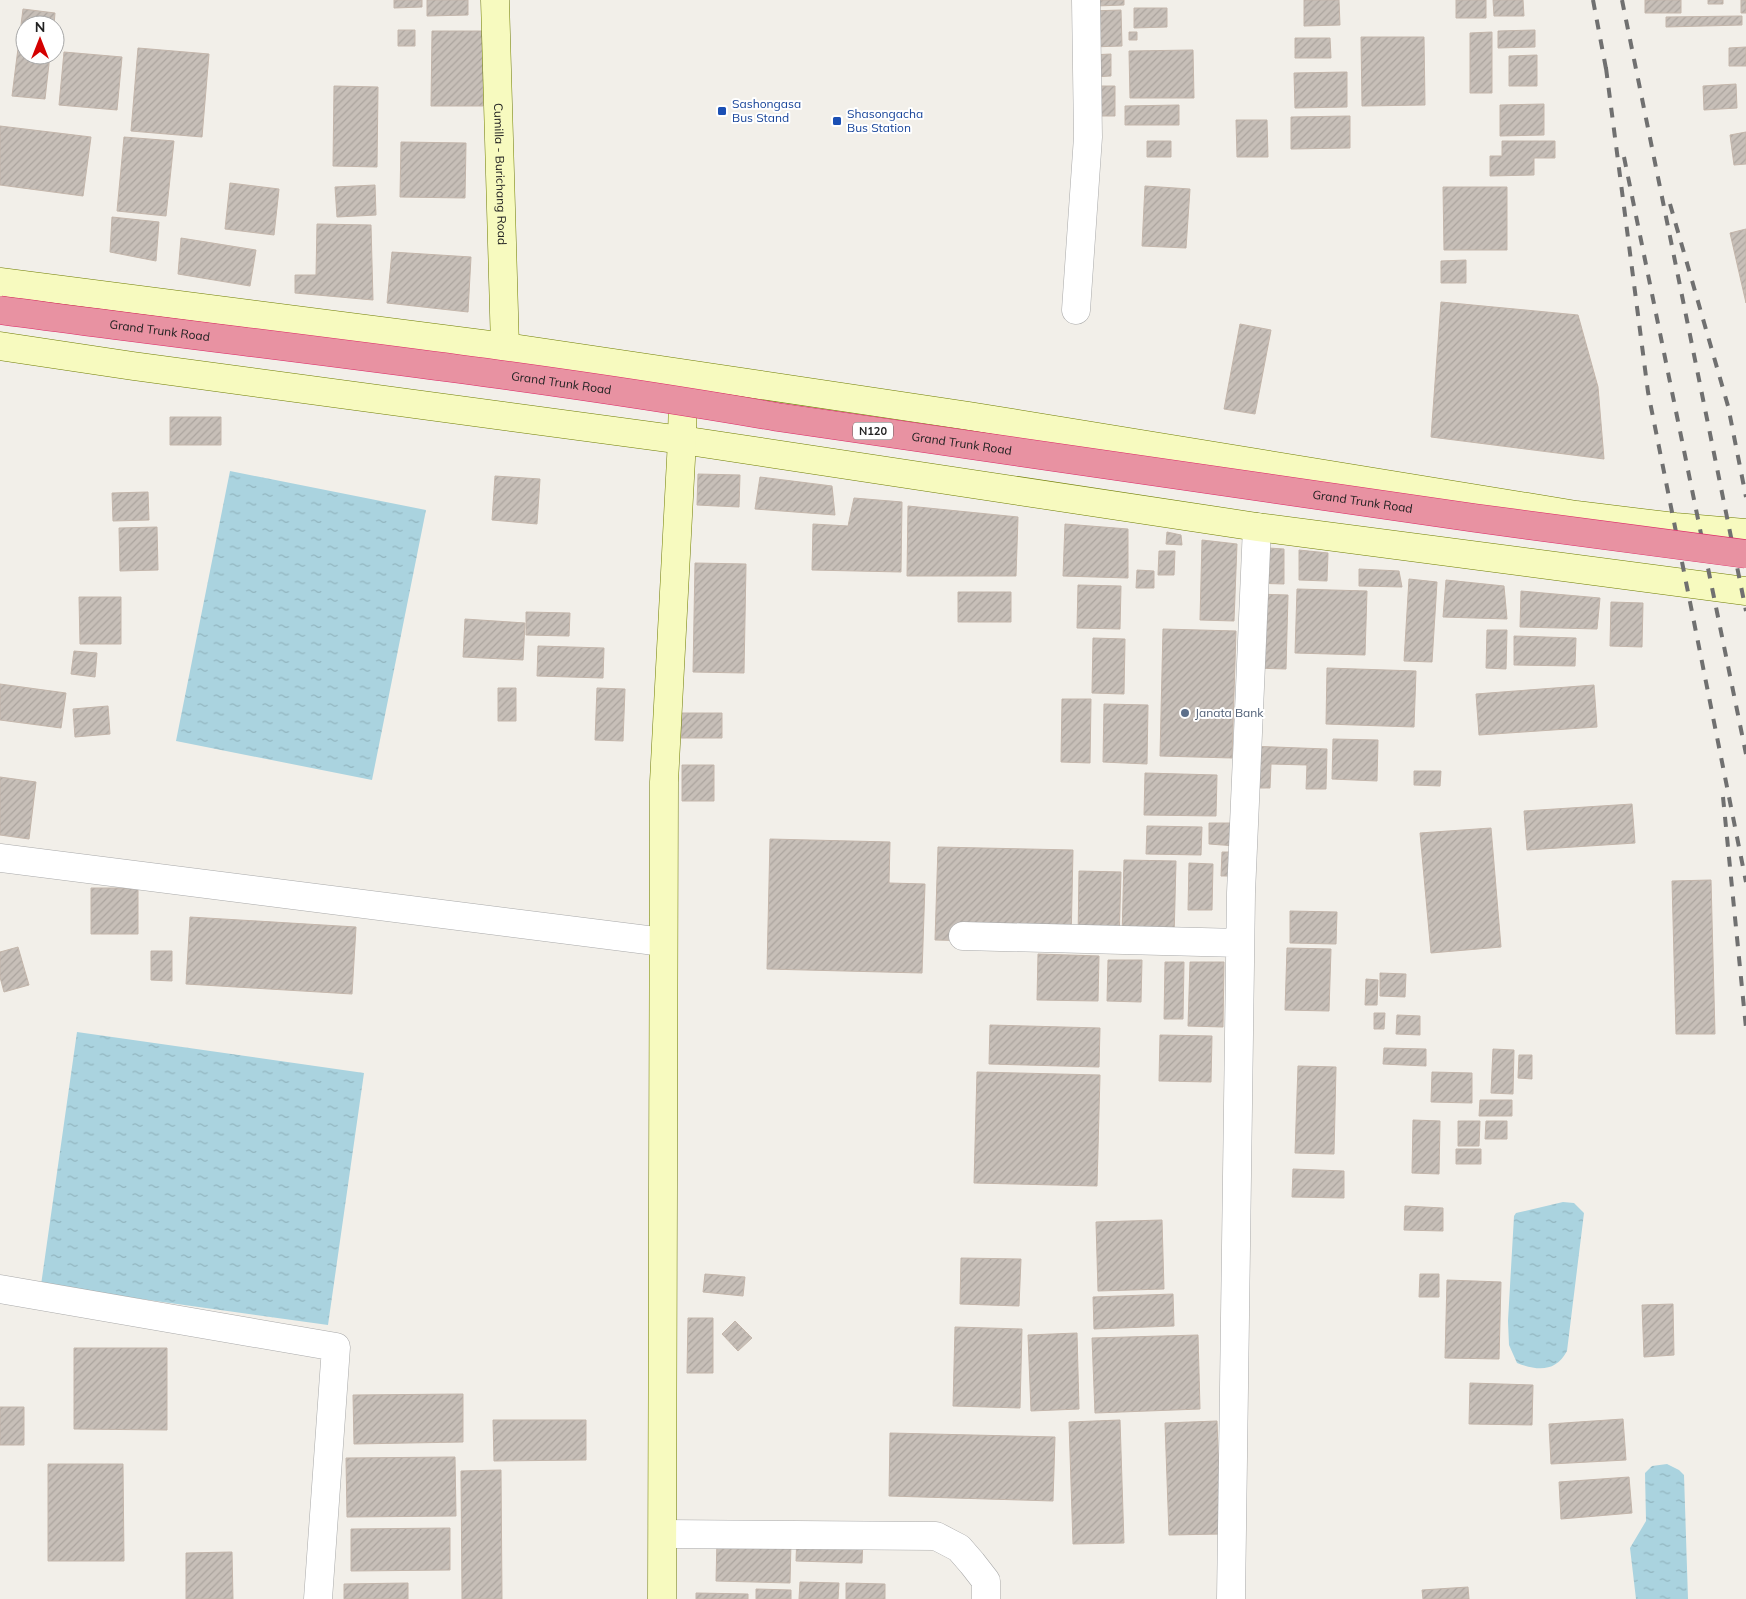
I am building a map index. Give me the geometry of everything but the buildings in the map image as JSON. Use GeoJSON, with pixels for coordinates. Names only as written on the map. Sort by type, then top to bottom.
{"type":"FeatureCollection","features":[{"type":"Feature","properties":{"kind":"highway","name":"Grand Trunk Road"},"geometry":{"type":"LineString","coordinates":[[0,310],[499,374],[679,400],[777,417],[1475,518],[1746,554]]}},
{"type":"Feature","properties":{"kind":"street","name":"Cumilla - Burichang Road"},"geometry":{"type":"LineString","coordinates":[[495,0],[505,347]]}},
{"type":"Feature","properties":{"kind":"street"},"geometry":{"type":"LineString","coordinates":[[1076,310],[1088,137],[1086,0]]}},
{"type":"Feature","properties":{"kind":"street"},"geometry":{"type":"LineString","coordinates":[[0,282],[505,347],[969,416],[1576,515],[1675,528],[1746,533]]}},
{"type":"Feature","properties":{"kind":"street"},"geometry":{"type":"LineString","coordinates":[[0,346],[133,366],[682,440],[1256,527],[1746,591]]}},
{"type":"Feature","properties":{"kind":"street"},"geometry":{"type":"LineString","coordinates":[[505,347],[514,357],[667,381],[678,385],[683,393],[664,782],[662,1599]]}},
{"type":"Feature","properties":{"kind":"street"},"geometry":{"type":"LineString","coordinates":[[1230,1599],[1240,944],[1256,527]]}},
{"type":"Feature","properties":{"kind":"street"},"geometry":{"type":"LineString","coordinates":[[0,858],[663,942]]}},
{"type":"Feature","properties":{"kind":"street"},"geometry":{"type":"LineString","coordinates":[[963,936],[1240,944]]}},
{"type":"Feature","properties":{"kind":"street"},"geometry":{"type":"LineString","coordinates":[[0,1289],[336,1347],[318,1599]]}},
{"type":"Feature","properties":{"kind":"street"},"geometry":{"type":"LineString","coordinates":[[663,1534],[936,1536],[959,1548],[972,1563],[986,1581],[986,1599]]}},
{"type":"Feature","properties":{"kind":"water"},"geometry":{"type":"Polygon","coordinates":[[[230,471],[426,510],[372,780],[176,741],[230,471]]]}},
{"type":"Feature","properties":{"kind":"water"},"geometry":{"type":"Polygon","coordinates":[[[77,1032],[364,1073],[328,1325],[41,1285],[77,1032]]]}},
{"type":"Feature","properties":{"kind":"water"},"geometry":{"type":"Polygon","coordinates":[[[1563,1202],[1574,1203],[1584,1213],[1567,1351],[1558,1363],[1552,1366],[1546,1368],[1532,1367],[1517,1363],[1509,1345],[1508,1321],[1514,1216],[1516,1213],[1563,1202]]]}},
{"type":"Feature","properties":{"kind":"water"},"geometry":{"type":"Polygon","coordinates":[[[1667,1464],[1684,1475],[1688,1599],[1636,1599],[1630,1548],[1646,1521],[1645,1473],[1652,1466],[1667,1464]]]}},
{"type":"Feature","properties":{"kind":"railway"},"geometry":{"type":"LineString","coordinates":[[1593,0],[1607,74]]}},
{"type":"Feature","properties":{"kind":"railway"},"geometry":{"type":"LineString","coordinates":[[1622,0],[1746,611]]}},
{"type":"Feature","properties":{"kind":"railway"},"geometry":{"type":"LineString","coordinates":[[1606,68],[1648,392],[1746,882]]}},
{"type":"Feature","properties":{"kind":"railway"},"geometry":{"type":"LineString","coordinates":[[1624,157],[1746,754]]}},
{"type":"Feature","properties":{"kind":"railway"},"geometry":{"type":"LineString","coordinates":[[1670,204],[1728,406],[1746,497]]}},
{"type":"Feature","properties":{"kind":"railway"},"geometry":{"type":"LineString","coordinates":[[1723,797],[1746,1028]]}},
{"type":"Feature","properties":{"kind":"place","name":"Sashongasa Bus Stand"},"geometry":{"type":"Point","coordinates":[722,111]}},
{"type":"Feature","properties":{"kind":"place","name":"Shasongacha Bus Station"},"geometry":{"type":"Point","coordinates":[837,121]}},
{"type":"Feature","properties":{"kind":"place","name":"Janata Bank"},"geometry":{"type":"Point","coordinates":[1185,713]}}]}
